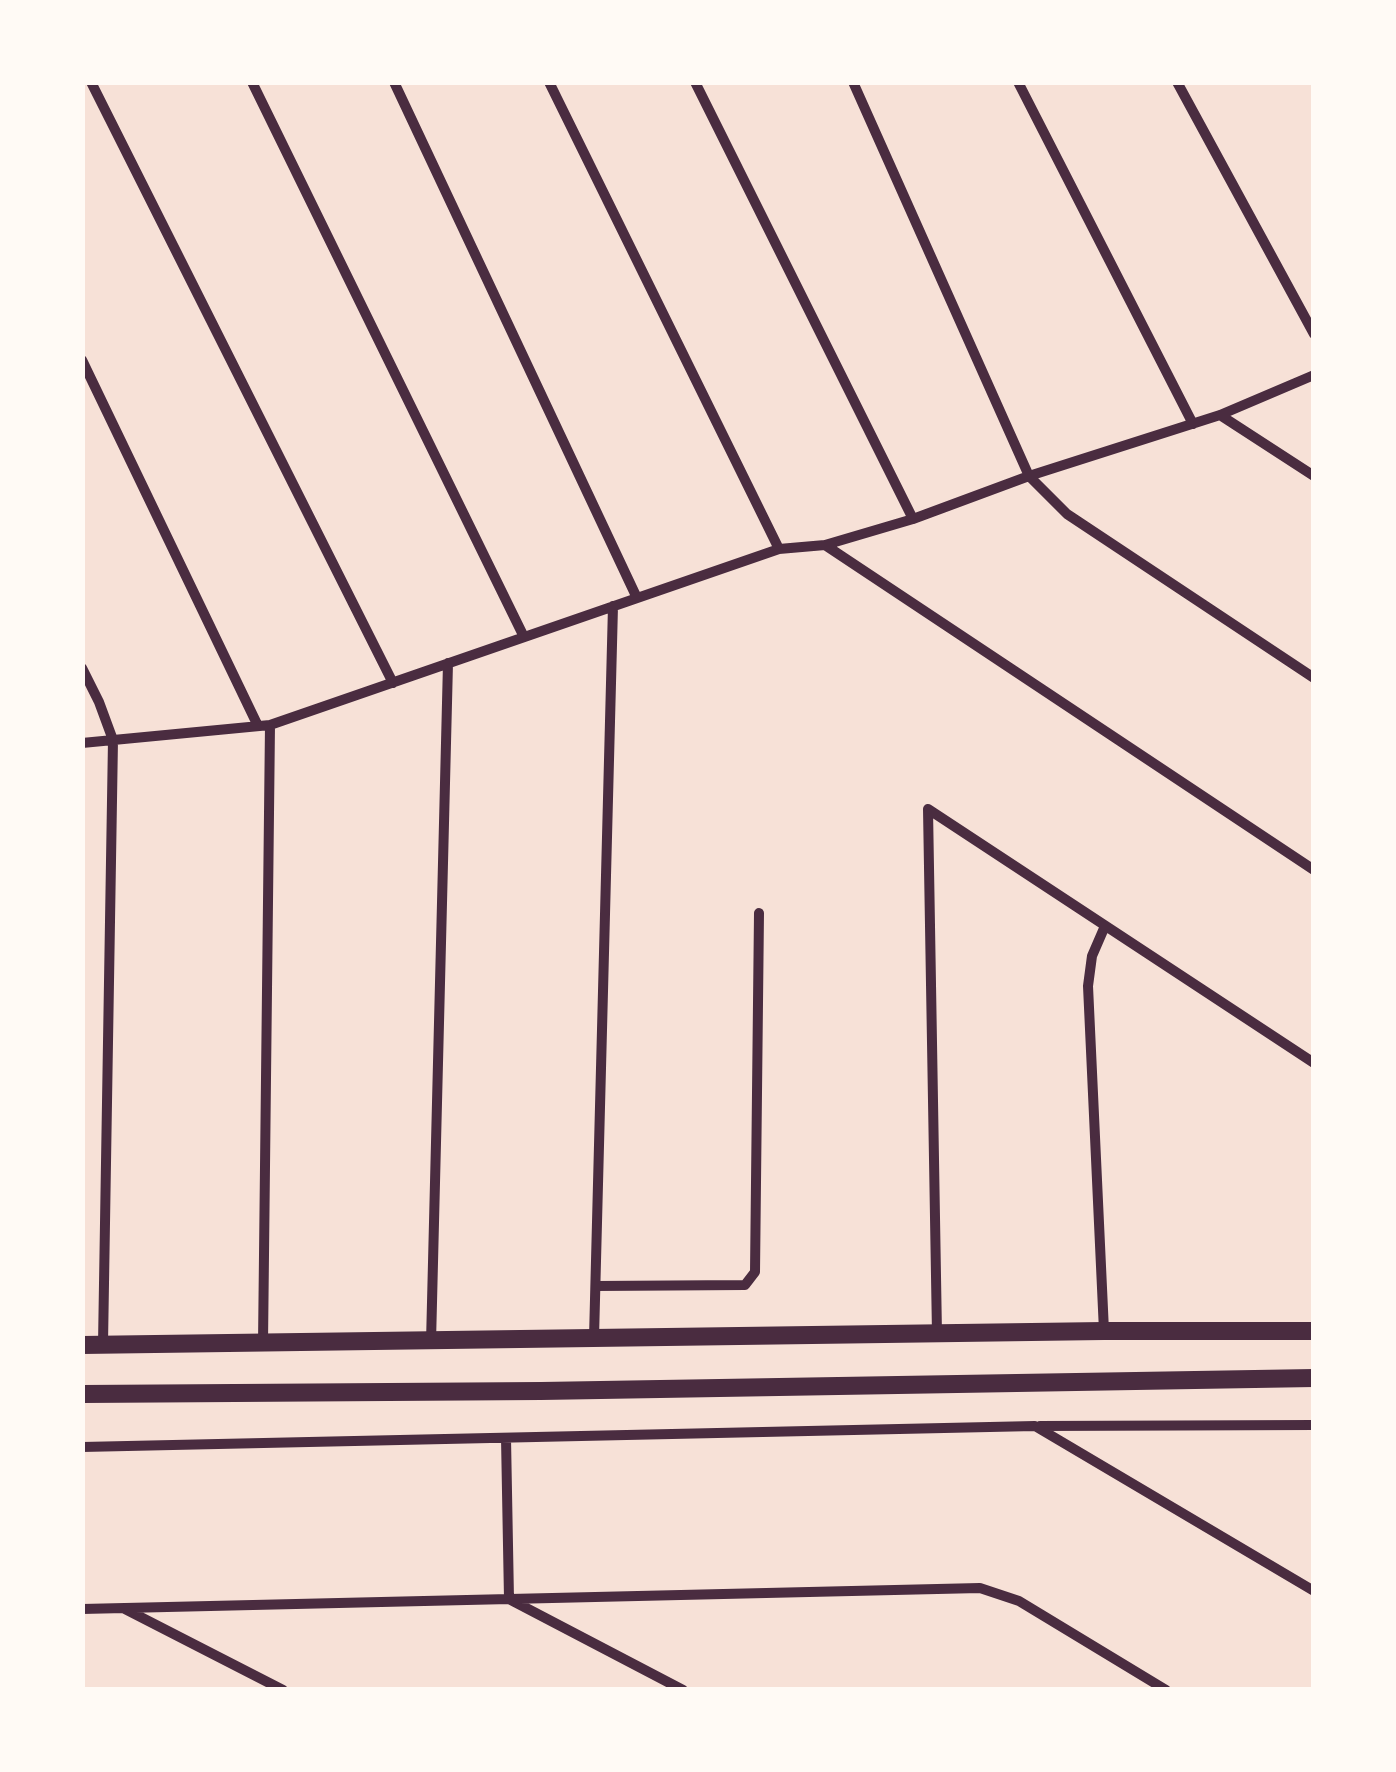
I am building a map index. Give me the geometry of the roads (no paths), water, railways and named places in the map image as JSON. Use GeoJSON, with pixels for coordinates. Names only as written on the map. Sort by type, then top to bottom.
{"type":"FeatureCollection","features":[{"type":"Feature","properties":{"kind":"street"},"geometry":{"type":"LineString","coordinates":[[91,82],[392,683]]}},
{"type":"Feature","properties":{"kind":"street"},"geometry":{"type":"LineString","coordinates":[[252,82],[524,637]]}},
{"type":"Feature","properties":{"kind":"street"},"geometry":{"type":"LineString","coordinates":[[394,82],[637,598]]}},
{"type":"Feature","properties":{"kind":"street"},"geometry":{"type":"LineString","coordinates":[[549,82],[779,550]]}},
{"type":"Feature","properties":{"kind":"street"},"geometry":{"type":"LineString","coordinates":[[695,82],[913,519]]}},
{"type":"Feature","properties":{"kind":"street"},"geometry":{"type":"LineString","coordinates":[[854,82],[1029,476],[1067,514],[1314,678]]}},
{"type":"Feature","properties":{"kind":"street"},"geometry":{"type":"LineString","coordinates":[[1018,82],[1193,424]]}},
{"type":"Feature","properties":{"kind":"street"},"geometry":{"type":"LineString","coordinates":[[1176,82],[1314,334]]}},
{"type":"Feature","properties":{"kind":"street"},"geometry":{"type":"LineString","coordinates":[[82,360],[264,726],[263,1343]]}},
{"type":"Feature","properties":{"kind":"street"},"geometry":{"type":"LineString","coordinates":[[82,743],[264,726],[779,550],[825,545],[913,519],[1029,476],[1220,415],[1314,375]]}},
{"type":"Feature","properties":{"kind":"street"},"geometry":{"type":"LineString","coordinates":[[1220,415],[1314,476]]}},
{"type":"Feature","properties":{"kind":"street"},"geometry":{"type":"LineString","coordinates":[[825,545],[1314,870]]}},
{"type":"Feature","properties":{"kind":"street"},"geometry":{"type":"LineString","coordinates":[[594,1338],[613,606]]}},
{"type":"Feature","properties":{"kind":"street"},"geometry":{"type":"LineString","coordinates":[[430,1342],[448,663]]}},
{"type":"Feature","properties":{"kind":"street"},"geometry":{"type":"LineString","coordinates":[[82,668],[113,740],[103,1344]]}},
{"type":"Feature","properties":{"kind":"street"},"geometry":{"type":"LineString","coordinates":[[937,1335],[928,809],[1314,1063]]}},
{"type":"Feature","properties":{"kind":"street"},"geometry":{"type":"LineString","coordinates":[[596,1286],[745,1285],[756,1272],[760,912]]}},
{"type":"Feature","properties":{"kind":"street"},"geometry":{"type":"LineString","coordinates":[[1104,1331],[1088,986],[1092,956],[1106,926]]}},
{"type":"Feature","properties":{"kind":"street"},"geometry":{"type":"LineString","coordinates":[[82,1345],[1314,1331]]}},
{"type":"Feature","properties":{"kind":"street"},"geometry":{"type":"LineString","coordinates":[[82,1394],[1314,1378]]}},
{"type":"Feature","properties":{"kind":"street"},"geometry":{"type":"LineString","coordinates":[[82,1447],[1035,1426],[1314,1425]]}},
{"type":"Feature","properties":{"kind":"street"},"geometry":{"type":"LineString","coordinates":[[1035,1426],[1314,1591]]}},
{"type":"Feature","properties":{"kind":"street"},"geometry":{"type":"LineString","coordinates":[[506,1438],[509,1599]]}},
{"type":"Feature","properties":{"kind":"street"},"geometry":{"type":"LineString","coordinates":[[82,1609],[980,1588],[1019,1601],[1166,1690]]}},
{"type":"Feature","properties":{"kind":"street"},"geometry":{"type":"LineString","coordinates":[[509,1599],[683,1690]]}},
{"type":"Feature","properties":{"kind":"street"},"geometry":{"type":"LineString","coordinates":[[124,1608],[282,1690]]}}]}
